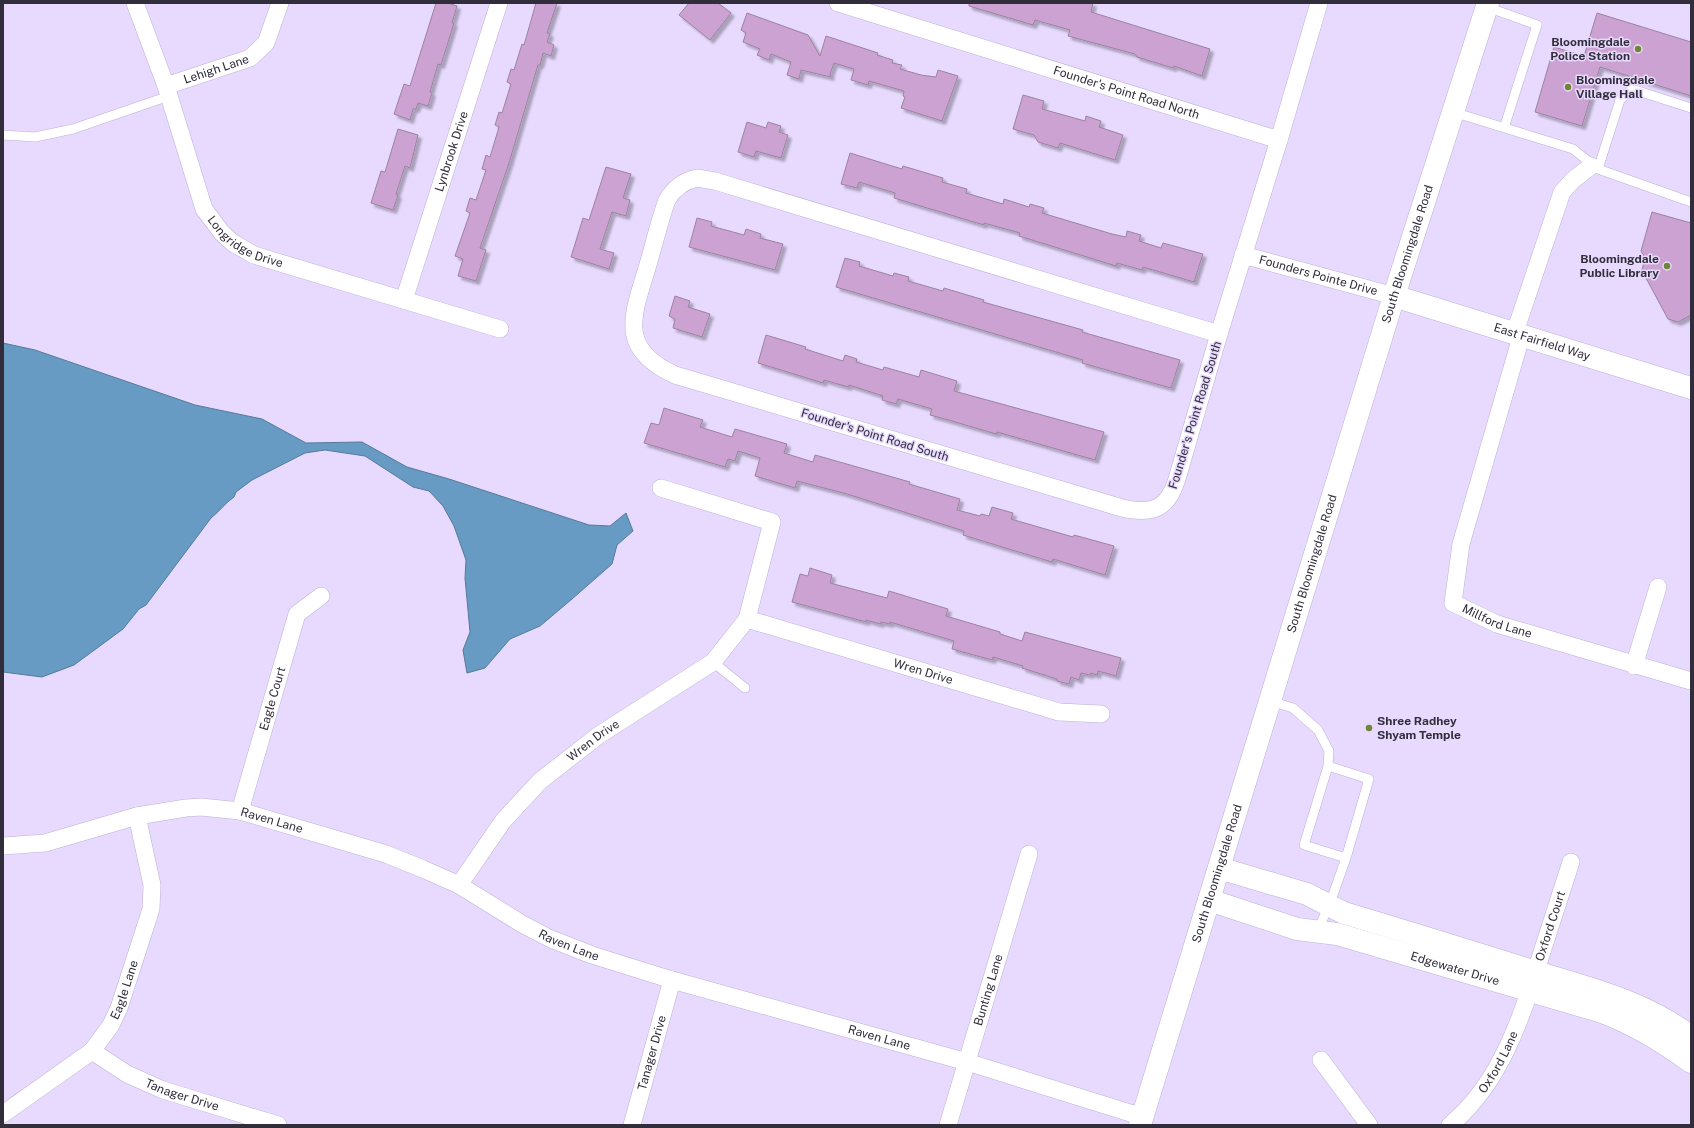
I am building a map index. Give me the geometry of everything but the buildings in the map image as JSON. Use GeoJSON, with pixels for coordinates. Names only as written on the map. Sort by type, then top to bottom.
{"type":"FeatureCollection","features":[{"type":"Feature","properties":{"kind":"street","name":"Longridge Drive"},"geometry":{"type":"LineString","coordinates":[[135,3],[167,91],[204,209],[222,233],[233,243],[254,255],[500,329]]}},
{"type":"Feature","properties":{"kind":"street","name":"Lehigh Lane"},"geometry":{"type":"LineString","coordinates":[[167,91],[250,58],[266,43],[280,3]]}},
{"type":"Feature","properties":{"kind":"street","name":"Lynbrook Drive"},"geometry":{"type":"LineString","coordinates":[[404,300],[499,3]]}},
{"type":"Feature","properties":{"kind":"street","name":"Founder's Point Road North"},"geometry":{"type":"LineString","coordinates":[[838,3],[1279,140]]}},
{"type":"Feature","properties":{"kind":"street"},"geometry":{"type":"LineString","coordinates":[[1279,140],[1319,3]]}},
{"type":"Feature","properties":{"kind":"street","name":"South Bloomingdale Road"},"geometry":{"type":"LineString","coordinates":[[1141,1121],[1394,296],[1487,5]]}},
{"type":"Feature","properties":{"kind":"street","name":"Founders Pointe Drive"},"geometry":{"type":"LineString","coordinates":[[1219,334],[1279,140]]}},
{"type":"Feature","properties":{"kind":"street","name":"Millford Lane"},"geometry":{"type":"LineString","coordinates":[[1594,168],[1573,180],[1562,192],[1518,336],[1461,544],[1448,606],[1497,624],[1634,666],[1691,681]]}},
{"type":"Feature","properties":{"kind":"street","name":"Founder's Point Road South"},"geometry":{"type":"LineString","coordinates":[[697,178],[715,181],[1219,334],[1174,488],[1165,503],[1152,510],[1143,511],[1103,502],[675,375],[650,362],[642,353],[635,335],[634,324],[636,304],[667,200],[683,183],[697,178]]}},
{"type":"Feature","properties":{"kind":"street","name":"Founders Pointe Drive"},"geometry":{"type":"LineString","coordinates":[[1243,256],[1394,296]]}},
{"type":"Feature","properties":{"kind":"street","name":"East Fairfield Way"},"geometry":{"type":"LineString","coordinates":[[1394,296],[1518,336],[1691,388]]}},
{"type":"Feature","properties":{"kind":"street","name":"Wren Drive"},"geometry":{"type":"LineString","coordinates":[[459,885],[503,821],[540,782],[599,735],[713,662],[747,619],[772,522],[661,488]]}},
{"type":"Feature","properties":{"kind":"street"},"geometry":{"type":"LineString","coordinates":[[1634,666],[1658,587]]}},
{"type":"Feature","properties":{"kind":"street","name":"Eagle Court"},"geometry":{"type":"LineString","coordinates":[[240,811],[297,614],[321,596]]}},
{"type":"Feature","properties":{"kind":"street","name":"Wren Drive"},"geometry":{"type":"LineString","coordinates":[[747,619],[1059,712],[1101,714]]}},
{"type":"Feature","properties":{"kind":"street","name":"Raven Lane"},"geometry":{"type":"LineString","coordinates":[[3,846],[45,842],[137,816],[186,808],[201,807],[240,811],[386,854],[459,885],[522,924],[551,939],[592,955],[672,980],[967,1062],[1141,1121]]}},
{"type":"Feature","properties":{"kind":"street","name":"Eagle Lane"},"geometry":{"type":"LineString","coordinates":[[3,1114],[92,1051],[111,1025],[119,1008],[151,909],[152,885],[137,816]]}},
{"type":"Feature","properties":{"kind":"street","name":"Bunting Lane"},"geometry":{"type":"LineString","coordinates":[[948,1125],[1029,854]]}},
{"type":"Feature","properties":{"kind":"street","name":"Oxford Court"},"geometry":{"type":"LineString","coordinates":[[1533,981],[1571,862]]}},
{"type":"Feature","properties":{"kind":"street","name":"Edgewater Drive"},"geometry":{"type":"LineString","coordinates":[[1219,868],[1307,894],[1344,913],[1533,981],[1622,1019],[1659,1039],[1691,1062]]}},
{"type":"Feature","properties":{"kind":"street","name":"Edgewater Drive"},"geometry":{"type":"LineString","coordinates":[[1209,900],[1297,929],[1337,934],[1635,1004],[1691,1037]]}},
{"type":"Feature","properties":{"kind":"street","name":"Tanager Drive"},"geometry":{"type":"LineString","coordinates":[[632,1125],[672,980]]}},
{"type":"Feature","properties":{"kind":"street","name":"Oxford Lane"},"geometry":{"type":"LineString","coordinates":[[1450,1125],[1469,1105],[1493,1073],[1511,1040],[1533,981]]}},
{"type":"Feature","properties":{"kind":"street","name":"Tanager Drive"},"geometry":{"type":"LineString","coordinates":[[92,1051],[127,1074],[162,1090],[278,1125]]}},
{"type":"Feature","properties":{"kind":"street"},"geometry":{"type":"LineString","coordinates":[[1321,1060],[1369,1125]]}},
{"type":"Feature","properties":{"kind":"lane"},"geometry":{"type":"LineString","coordinates":[[1487,5],[1537,25],[1504,128]]}},
{"type":"Feature","properties":{"kind":"lane"},"geometry":{"type":"LineString","coordinates":[[1594,168],[1620,100],[1632,89],[1691,108]]}},
{"type":"Feature","properties":{"kind":"lane"},"geometry":{"type":"LineString","coordinates":[[3,135],[35,137],[72,129],[167,91]]}},
{"type":"Feature","properties":{"kind":"lane"},"geometry":{"type":"LineString","coordinates":[[1452,111],[1573,149],[1594,168],[1691,202]]}},
{"type":"Feature","properties":{"kind":"lane"},"geometry":{"type":"LineString","coordinates":[[713,662],[745,688]]}},
{"type":"Feature","properties":{"kind":"lane"},"geometry":{"type":"LineString","coordinates":[[1270,701],[1293,708],[1318,730],[1329,751],[1328,766],[1304,845],[1346,858]]}},
{"type":"Feature","properties":{"kind":"lane"},"geometry":{"type":"LineString","coordinates":[[1317,931],[1329,906],[1346,858],[1369,779],[1328,766]]}},
{"type":"Feature","properties":{"kind":"water"},"geometry":{"type":"Polygon","coordinates":[[[3,343],[35,350],[195,405],[262,419],[306,443],[362,442],[407,467],[449,479],[589,525],[610,526],[626,513],[633,531],[617,545],[612,564],[572,599],[540,626],[510,639],[485,668],[467,673],[463,650],[470,632],[465,578],[466,560],[454,526],[443,506],[429,491],[413,487],[365,456],[325,450],[305,453],[252,480],[236,492],[234,497],[211,518],[146,605],[139,609],[123,629],[74,665],[42,677],[3,672],[3,343]]]}},
{"type":"Feature","properties":{"kind":"place","name":"Bloomingdale Police Station"},"geometry":{"type":"Point","coordinates":[1638,49]}},
{"type":"Feature","properties":{"kind":"place","name":"Bloomingdale Village Hall"},"geometry":{"type":"Point","coordinates":[1568,87]}},
{"type":"Feature","properties":{"kind":"place","name":"Bloomingdale Public Library"},"geometry":{"type":"Point","coordinates":[1667,266]}},
{"type":"Feature","properties":{"kind":"place","name":"Shree Radhey Shyam Temple"},"geometry":{"type":"Point","coordinates":[1369,728]}}]}
